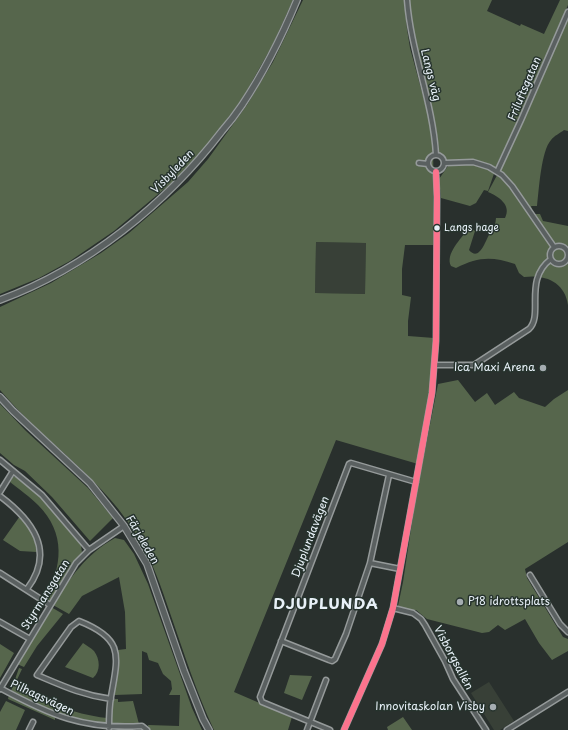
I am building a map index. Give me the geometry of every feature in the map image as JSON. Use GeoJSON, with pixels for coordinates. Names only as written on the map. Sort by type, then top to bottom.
{"type":"FeatureCollection","features":[{"type":"Feature","properties":{"kind":"main road","name":"Visbyleden"},"geometry":{"type":"LineString","coordinates":[[1,299],[48,279],[102,246],[155,204],[188,173],[242,106],[270,58],[284,31],[297,0]]}},
{"type":"Feature","properties":{"kind":"main road","name":"Färjeleden"},"geometry":{"type":"LineString","coordinates":[[0,397],[90,483],[124,526],[147,564],[184,671],[203,719],[209,730]]}},
{"type":"Feature","properties":{"kind":"street","name":"Langs väg"},"geometry":{"type":"LineString","coordinates":[[407,0],[410,32],[433,124],[436,155]]}},
{"type":"Feature","properties":{"kind":"street","name":"Friluftsgatan"},"geometry":{"type":"LineString","coordinates":[[497,172],[522,120],[568,12]]}},
{"type":"Feature","properties":{"kind":"street"},"geometry":{"type":"LineString","coordinates":[[436,155],[442,157],[445,163],[442,170],[436,172],[430,169],[428,164],[430,158],[436,155]]}},
{"type":"Feature","properties":{"kind":"street"},"geometry":{"type":"LineString","coordinates":[[445,163],[473,162],[486,165],[497,172],[512,186],[554,247]]}},
{"type":"Feature","properties":{"kind":"street"},"geometry":{"type":"LineString","coordinates":[[419,163],[428,164]]}},
{"type":"Feature","properties":{"kind":"street"},"geometry":{"type":"LineString","coordinates":[[344,730],[379,652],[393,608],[432,393],[435,365],[436,172]]}},
{"type":"Feature","properties":{"kind":"street"},"geometry":{"type":"LineString","coordinates":[[560,246],[565,248],[568,254],[568,258],[560,264],[551,259],[550,253],[554,247],[560,246]]}},
{"type":"Feature","properties":{"kind":"street"},"geometry":{"type":"LineString","coordinates":[[435,365],[474,365],[529,329],[534,321],[538,276],[542,267],[551,259]]}},
{"type":"Feature","properties":{"kind":"street"},"geometry":{"type":"LineString","coordinates":[[0,460],[42,495],[89,550]]}},
{"type":"Feature","properties":{"kind":"street","name":"Djuplundavägen"},"geometry":{"type":"LineString","coordinates":[[330,730],[262,702],[260,697],[347,467],[351,463],[416,482]]}},
{"type":"Feature","properties":{"kind":"street"},"geometry":{"type":"LineString","coordinates":[[0,492],[13,471]]}},
{"type":"Feature","properties":{"kind":"street"},"geometry":{"type":"LineString","coordinates":[[281,641],[332,661],[335,659],[346,634],[370,563],[389,475]]}},
{"type":"Feature","properties":{"kind":"street"},"geometry":{"type":"LineString","coordinates":[[0,496],[27,520],[37,537],[39,544],[39,561],[35,574],[27,590]]}},
{"type":"Feature","properties":{"kind":"street","name":"Styrmansgatan"},"geometry":{"type":"LineString","coordinates":[[0,689],[76,563],[89,550],[124,526]]}},
{"type":"Feature","properties":{"kind":"street"},"geometry":{"type":"LineString","coordinates":[[370,563],[400,569]]}},
{"type":"Feature","properties":{"kind":"street"},"geometry":{"type":"LineString","coordinates":[[0,573],[50,605]]}},
{"type":"Feature","properties":{"kind":"street"},"geometry":{"type":"LineString","coordinates":[[530,575],[560,624],[568,632]]}},
{"type":"Feature","properties":{"kind":"street","name":"Visborgsallén"},"geometry":{"type":"LineString","coordinates":[[393,608],[413,613],[421,619],[445,661],[453,679],[486,730]]}},
{"type":"Feature","properties":{"kind":"street"},"geometry":{"type":"LineString","coordinates":[[109,728],[111,699],[117,663],[115,651],[109,640],[101,632],[79,621],[71,627],[37,675],[80,693],[111,699]]}},
{"type":"Feature","properties":{"kind":"street"},"geometry":{"type":"LineString","coordinates":[[0,622],[30,639]]}},
{"type":"Feature","properties":{"kind":"street"},"geometry":{"type":"LineString","coordinates":[[307,730],[326,680]]}},
{"type":"Feature","properties":{"kind":"street","name":"Pilhagsvägen"},"geometry":{"type":"LineString","coordinates":[[0,689],[61,718],[88,725],[109,728],[142,726],[147,730]]}},
{"type":"Feature","properties":{"kind":"street"},"geometry":{"type":"LineString","coordinates":[[507,730],[568,692]]}},
{"type":"Feature","properties":{"kind":"street"},"geometry":{"type":"LineString","coordinates":[[29,730],[33,722]]}},
{"type":"Feature","properties":{"kind":"shaded area"},"geometry":{"type":"Polygon","coordinates":[[[316,242],[366,243],[365,294],[315,293],[316,242]]]}},
{"type":"Feature","properties":{"kind":"shaded area","name":"Innovitaskolan Visby"},"geometry":{"type":"Polygon","coordinates":[[[489,682],[514,721],[500,730],[494,730],[471,693],[489,682]]]}},
{"type":"Feature","properties":{"kind":"green space"},"geometry":{"type":"Polygon","coordinates":[[[0,0],[293,0],[273,44],[245,94],[231,114],[181,175],[114,231],[70,261],[39,278],[0,294],[0,0]]]}},
{"type":"Feature","properties":{"kind":"green space"},"geometry":{"type":"Polygon","coordinates":[[[303,0],[404,0],[410,48],[430,122],[433,143],[434,228],[433,245],[405,245],[402,269],[402,295],[411,297],[408,336],[434,338],[434,363],[418,464],[336,440],[234,692],[292,717],[288,730],[214,730],[185,658],[157,576],[140,541],[126,519],[110,499],[74,462],[17,409],[0,390],[0,307],[51,283],[101,253],[129,233],[188,182],[208,159],[247,105],[273,62],[303,0]],[[316,242],[315,293],[365,294],[366,243],[316,242]]]}},
{"type":"Feature","properties":{"kind":"green space"},"geometry":{"type":"Polygon","coordinates":[[[409,0],[492,0],[487,11],[520,26],[521,24],[544,34],[560,0],[568,0],[568,5],[519,119],[498,162],[488,191],[484,190],[476,203],[470,206],[441,198],[439,179],[448,166],[448,161],[439,153],[434,122],[414,34],[409,0]]]}},
{"type":"Feature","properties":{"kind":"green space"},"geometry":{"type":"Polygon","coordinates":[[[568,19],[568,131],[564,130],[552,139],[548,145],[541,171],[537,206],[531,206],[535,214],[540,214],[543,221],[568,226],[568,305],[563,290],[553,281],[546,278],[532,276],[524,277],[519,273],[515,264],[506,261],[485,259],[464,264],[456,268],[451,266],[450,257],[455,247],[468,229],[475,231],[469,250],[476,254],[479,252],[484,246],[494,226],[496,218],[505,218],[507,209],[505,205],[500,199],[488,192],[520,128],[568,19]]]}},
{"type":"Feature","properties":{"kind":"green space"},"geometry":{"type":"Polygon","coordinates":[[[458,380],[475,402],[487,393],[495,405],[514,392],[519,398],[545,407],[568,390],[568,542],[525,569],[527,578],[563,637],[568,639],[568,651],[552,660],[539,643],[525,619],[505,630],[498,625],[489,632],[482,633],[427,619],[416,610],[407,610],[398,606],[416,496],[438,384],[458,380]]]}},
{"type":"Feature","properties":{"kind":"green space"},"geometry":{"type":"Polygon","coordinates":[[[0,404],[26,431],[88,488],[113,518],[90,541],[52,497],[25,471],[14,465],[0,453],[0,404]]]}},
{"type":"Feature","properties":{"kind":"green space"},"geometry":{"type":"Polygon","coordinates":[[[13,477],[17,477],[40,496],[81,545],[82,553],[75,561],[51,600],[44,599],[55,575],[58,563],[59,550],[57,539],[47,516],[38,505],[10,482],[13,477]]]}},
{"type":"Feature","properties":{"kind":"green space"},"geometry":{"type":"Polygon","coordinates":[[[20,516],[32,532],[37,552],[20,551],[3,540],[20,516]]]}},
{"type":"Feature","properties":{"kind":"green space"},"geometry":{"type":"Polygon","coordinates":[[[115,538],[124,540],[134,554],[148,584],[192,708],[202,730],[149,730],[148,725],[179,726],[180,695],[169,695],[172,689],[171,681],[163,674],[158,663],[149,660],[147,653],[142,651],[142,694],[114,694],[119,663],[118,650],[126,649],[125,612],[119,577],[82,596],[69,614],[53,605],[66,585],[87,559],[115,538]]]}},
{"type":"Feature","properties":{"kind":"green space"},"geometry":{"type":"Polygon","coordinates":[[[51,607],[63,614],[37,646],[24,667],[17,664],[51,607]]]}},
{"type":"Feature","properties":{"kind":"green space"},"geometry":{"type":"Polygon","coordinates":[[[83,643],[94,651],[98,658],[99,665],[96,675],[93,678],[65,667],[83,643]]]}},
{"type":"Feature","properties":{"kind":"green space"},"geometry":{"type":"Polygon","coordinates":[[[0,644],[14,653],[0,678],[0,644]]]}},
{"type":"Feature","properties":{"kind":"green space"},"geometry":{"type":"Polygon","coordinates":[[[19,668],[22,669],[15,684],[59,706],[94,716],[107,718],[106,723],[101,726],[57,715],[11,691],[19,668]]]}},
{"type":"Feature","properties":{"kind":"green space"},"geometry":{"type":"Polygon","coordinates":[[[290,675],[312,676],[302,700],[284,693],[290,675]]]}},
{"type":"Feature","properties":{"kind":"green space"},"geometry":{"type":"Polygon","coordinates":[[[9,695],[55,717],[55,720],[8,699],[9,695]]]}},
{"type":"Feature","properties":{"kind":"green space"},"geometry":{"type":"Polygon","coordinates":[[[118,699],[118,702],[133,701],[139,724],[112,725],[113,701],[118,699]]]}},
{"type":"Feature","properties":{"kind":"green space"},"geometry":{"type":"Polygon","coordinates":[[[6,701],[25,710],[16,730],[0,730],[0,712],[6,701]]]}},
{"type":"Feature","properties":{"kind":"green space"},"geometry":{"type":"Polygon","coordinates":[[[403,717],[412,730],[388,730],[387,727],[403,717]]]}},
{"type":"Feature","properties":{"kind":"transit line"},"geometry":{"type":"LineString","coordinates":[[344,730],[382,644],[393,608],[432,393],[436,341],[436,172]]}},
{"type":"Feature","properties":{"kind":"place","name":"Langs hage"},"geometry":{"type":"Point","coordinates":[437,228]}},
{"type":"Feature","properties":{"kind":"place","name":"Ica Maxi Arena"},"geometry":{"type":"Point","coordinates":[543,368]}},
{"type":"Feature","properties":{"kind":"place","name":"P18 idrottsplats"},"geometry":{"type":"Point","coordinates":[460,602]}},
{"type":"Feature","properties":{"kind":"place","name":"Innovitaskolan Visby"},"geometry":{"type":"Point","coordinates":[493,707]}},
{"type":"Feature","properties":{"kind":"district","name":"DJUPLUNDA"},"geometry":{"type":"Point","coordinates":[326,605]}}]}
